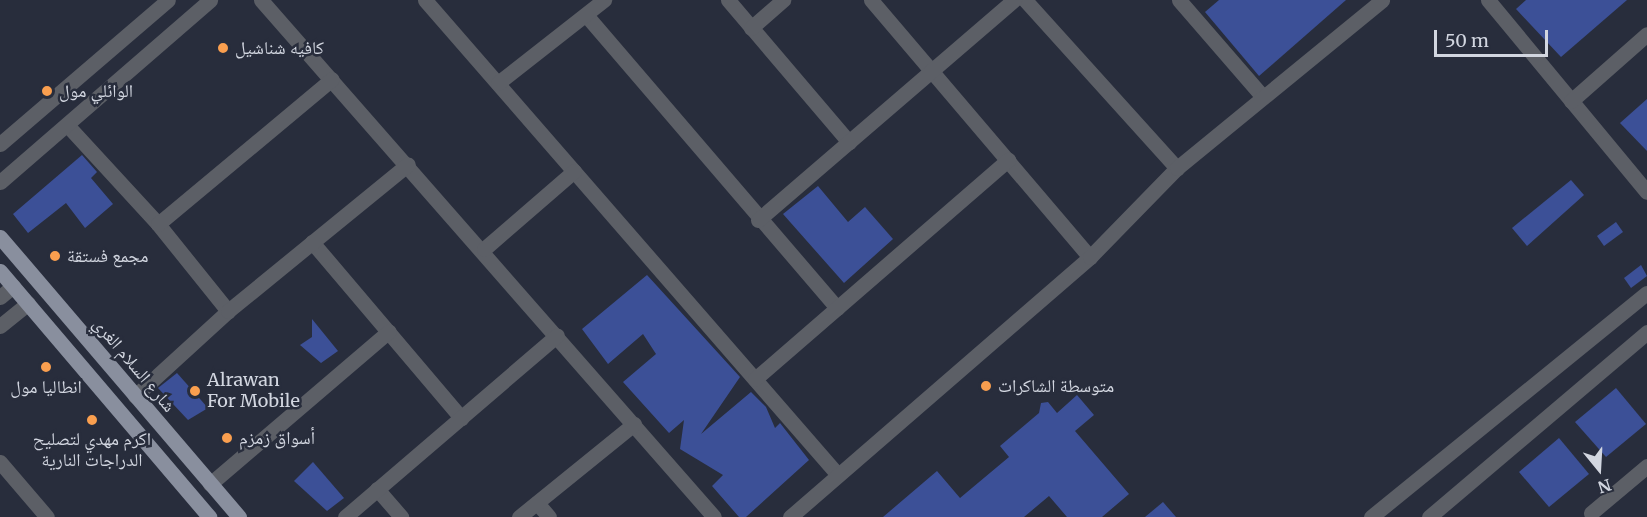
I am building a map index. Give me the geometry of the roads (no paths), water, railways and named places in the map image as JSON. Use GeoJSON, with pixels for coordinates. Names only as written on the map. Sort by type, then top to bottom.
{"type":"FeatureCollection","features":[{"type":"Feature","properties":{"kind":"main road","name":"شارع السلام الغري"},"geometry":{"type":"LineString","coordinates":[[0,237],[239,517]]}},
{"type":"Feature","properties":{"kind":"main road"},"geometry":{"type":"LineString","coordinates":[[0,271],[209,517]]}},
{"type":"Feature","properties":{"kind":"street"},"geometry":{"type":"LineString","coordinates":[[0,144],[168,0]]}},
{"type":"Feature","properties":{"kind":"street"},"geometry":{"type":"LineString","coordinates":[[0,182],[68,126],[210,0]]}},
{"type":"Feature","properties":{"kind":"street"},"geometry":{"type":"LineString","coordinates":[[261,0],[484,249],[714,517]]}},
{"type":"Feature","properties":{"kind":"street"},"geometry":{"type":"LineString","coordinates":[[425,0],[838,474]]}},
{"type":"Feature","properties":{"kind":"street"},"geometry":{"type":"LineString","coordinates":[[498,83],[604,0]]}},
{"type":"Feature","properties":{"kind":"street"},"geometry":{"type":"LineString","coordinates":[[728,0],[849,142]]}},
{"type":"Feature","properties":{"kind":"street"},"geometry":{"type":"LineString","coordinates":[[751,27],[783,0]]}},
{"type":"Feature","properties":{"kind":"street"},"geometry":{"type":"LineString","coordinates":[[871,0],[1090,257]]}},
{"type":"Feature","properties":{"kind":"street"},"geometry":{"type":"LineString","coordinates":[[758,220],[1014,0]]}},
{"type":"Feature","properties":{"kind":"street"},"geometry":{"type":"LineString","coordinates":[[1024,0],[1177,168]]}},
{"type":"Feature","properties":{"kind":"street"},"geometry":{"type":"LineString","coordinates":[[790,517],[1090,257],[1177,168],[1382,0]]}},
{"type":"Feature","properties":{"kind":"street"},"geometry":{"type":"LineString","coordinates":[[1488,0],[1647,192]]}},
{"type":"Feature","properties":{"kind":"street"},"geometry":{"type":"LineString","coordinates":[[1187,3],[1263,97]]}},
{"type":"Feature","properties":{"kind":"street"},"geometry":{"type":"LineString","coordinates":[[586,15],[758,220],[837,308]]}},
{"type":"Feature","properties":{"kind":"street"},"geometry":{"type":"LineString","coordinates":[[1571,101],[1647,34]]}},
{"type":"Feature","properties":{"kind":"street"},"geometry":{"type":"LineString","coordinates":[[158,224],[332,79]]}},
{"type":"Feature","properties":{"kind":"street"},"geometry":{"type":"LineString","coordinates":[[68,126],[158,224],[228,311]]}},
{"type":"Feature","properties":{"kind":"street"},"geometry":{"type":"LineString","coordinates":[[755,379],[1008,160]]}},
{"type":"Feature","properties":{"kind":"street"},"geometry":{"type":"LineString","coordinates":[[135,396],[228,311],[408,164]]}},
{"type":"Feature","properties":{"kind":"street"},"geometry":{"type":"LineString","coordinates":[[484,249],[574,171]]}},
{"type":"Feature","properties":{"kind":"street"},"geometry":{"type":"LineString","coordinates":[[312,242],[389,330],[461,418]]}},
{"type":"Feature","properties":{"kind":"street"},"geometry":{"type":"LineString","coordinates":[[0,297],[13,286]]}},
{"type":"Feature","properties":{"kind":"street"},"geometry":{"type":"LineString","coordinates":[[1371,517],[1647,293]]}},
{"type":"Feature","properties":{"kind":"street"},"geometry":{"type":"LineString","coordinates":[[0,326],[28,303]]}},
{"type":"Feature","properties":{"kind":"street"},"geometry":{"type":"LineString","coordinates":[[210,484],[389,330]]}},
{"type":"Feature","properties":{"kind":"street"},"geometry":{"type":"LineString","coordinates":[[1428,517],[1647,332]]}},
{"type":"Feature","properties":{"kind":"street"},"geometry":{"type":"LineString","coordinates":[[345,517],[557,335]]}},
{"type":"Feature","properties":{"kind":"street"},"geometry":{"type":"LineString","coordinates":[[519,517],[634,424]]}},
{"type":"Feature","properties":{"kind":"street"},"geometry":{"type":"LineString","coordinates":[[1592,513],[1647,466]]}},
{"type":"Feature","properties":{"kind":"street"},"geometry":{"type":"LineString","coordinates":[[3,471],[47,517]]}},
{"type":"Feature","properties":{"kind":"street"},"geometry":{"type":"LineString","coordinates":[[377,489],[401,517]]}},
{"type":"Feature","properties":{"kind":"street"},"geometry":{"type":"LineString","coordinates":[[537,503],[549,517]]}},
{"type":"Feature","properties":{"kind":"place","name":"كافيه شناشيل"},"geometry":{"type":"Point","coordinates":[223,48]}},
{"type":"Feature","properties":{"kind":"place","name":"الوائلي مول"},"geometry":{"type":"Point","coordinates":[47,91]}},
{"type":"Feature","properties":{"kind":"place","name":"مجمع فستقة"},"geometry":{"type":"Point","coordinates":[55,256]}},
{"type":"Feature","properties":{"kind":"place","name":"انطاليا مول"},"geometry":{"type":"Point","coordinates":[46,367]}},
{"type":"Feature","properties":{"kind":"place","name":"متوسطة الشاكرات"},"geometry":{"type":"Point","coordinates":[986,386]}},
{"type":"Feature","properties":{"kind":"place","name":"Alrawan For Mobile"},"geometry":{"type":"Point","coordinates":[195,391]}},
{"type":"Feature","properties":{"kind":"place","name":"اكرم مهدي لتصليح الدراجات النارية"},"geometry":{"type":"Point","coordinates":[92,420]}},
{"type":"Feature","properties":{"kind":"place","name":"أسواق زمزم"},"geometry":{"type":"Point","coordinates":[227,438]}}]}
